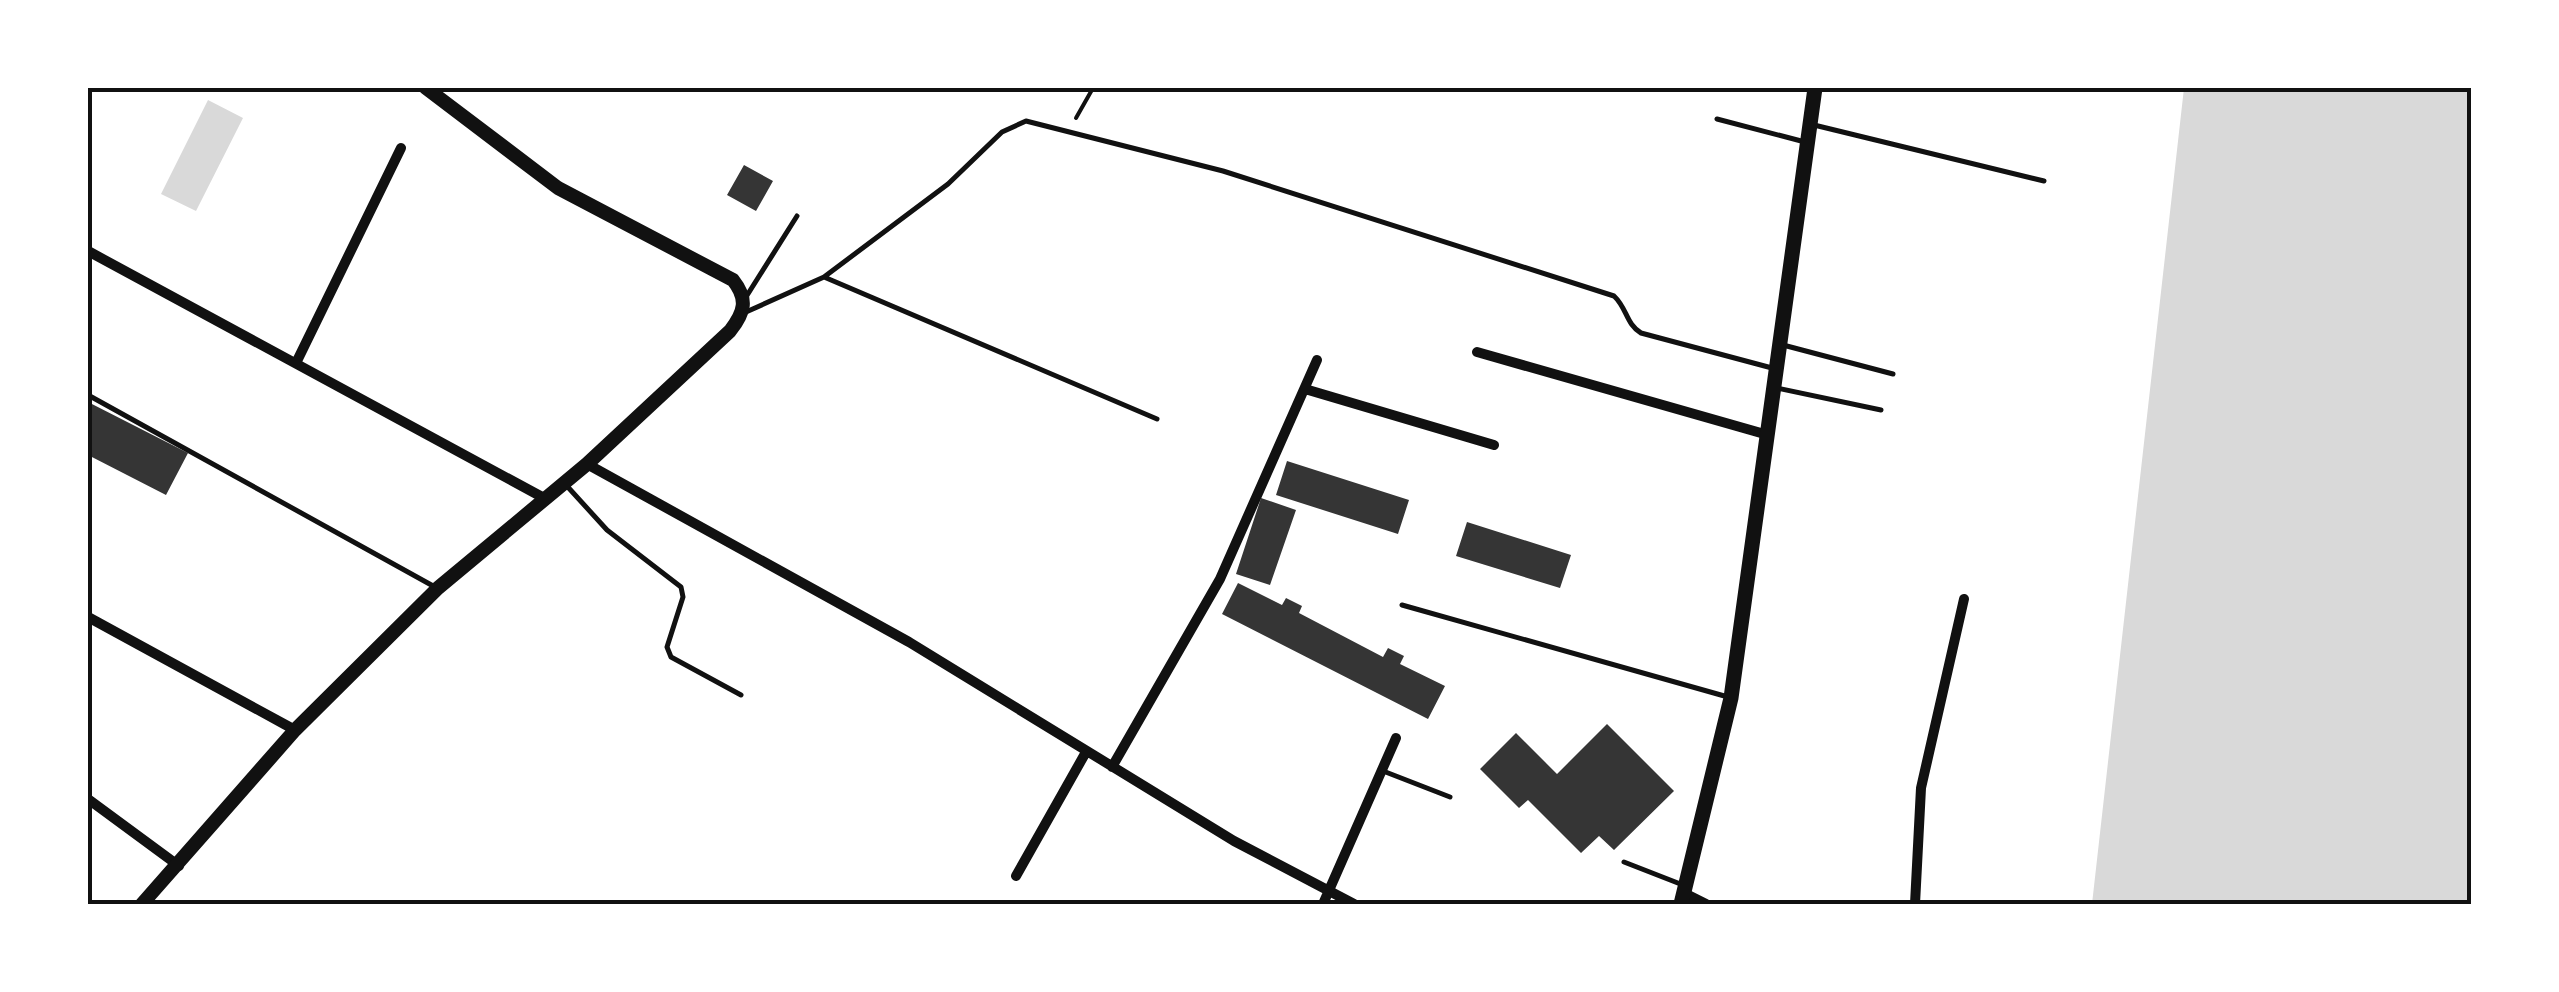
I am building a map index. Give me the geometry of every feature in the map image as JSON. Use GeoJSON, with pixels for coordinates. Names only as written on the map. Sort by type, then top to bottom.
{"type":"FeatureCollection","features":[{"type":"Feature","properties":{"kind":"main road"},"geometry":{"type":"LineString","coordinates":[[1684,894],[1731,698],[1815,88]]}},
{"type":"Feature","properties":{"kind":"street"},"geometry":{"type":"LineString","coordinates":[[142,904],[294,730],[438,588],[588,464],[730,330],[744,306],[733,280],[716,268],[558,188],[426,88]]}},
{"type":"Feature","properties":{"kind":"street"},"geometry":{"type":"LineString","coordinates":[[298,361],[401,148]]}},
{"type":"Feature","properties":{"kind":"street"},"geometry":{"type":"LineString","coordinates":[[88,250],[544,498]]}},
{"type":"Feature","properties":{"kind":"street"},"geometry":{"type":"LineString","coordinates":[[1477,352],[1768,436]]}},
{"type":"Feature","properties":{"kind":"street"},"geometry":{"type":"LineString","coordinates":[[1112,768],[1220,579],[1318,360]]}},
{"type":"Feature","properties":{"kind":"street"},"geometry":{"type":"LineString","coordinates":[[1305,389],[1494,445]]}},
{"type":"Feature","properties":{"kind":"street"},"geometry":{"type":"LineString","coordinates":[[588,464],[909,642],[1234,841],[1354,904]]}},
{"type":"Feature","properties":{"kind":"street"},"geometry":{"type":"LineString","coordinates":[[1915,904],[1921,788],[1964,599]]}},
{"type":"Feature","properties":{"kind":"street"},"geometry":{"type":"LineString","coordinates":[[88,617],[294,730]]}},
{"type":"Feature","properties":{"kind":"street"},"geometry":{"type":"LineString","coordinates":[[1323,904],[1396,738]]}},
{"type":"Feature","properties":{"kind":"street"},"geometry":{"type":"LineString","coordinates":[[1016,876],[1086,752]]}},
{"type":"Feature","properties":{"kind":"street"},"geometry":{"type":"LineString","coordinates":[[88,798],[179,866]]}},
{"type":"Feature","properties":{"kind":"street"},"geometry":{"type":"LineString","coordinates":[[1684,894],[1706,904]]}},
{"type":"Feature","properties":{"kind":"lane"},"geometry":{"type":"LineString","coordinates":[[1717,119],[1808,143]]}},
{"type":"Feature","properties":{"kind":"lane"},"geometry":{"type":"LineString","coordinates":[[744,306],[824,277],[948,184],[1002,132],[1026,121],[1224,171],[1614,296],[1623,304],[1630,326],[1641,333],[1777,369]]}},
{"type":"Feature","properties":{"kind":"lane"},"geometry":{"type":"LineString","coordinates":[[1810,124],[2044,182]]}},
{"type":"Feature","properties":{"kind":"lane"},"geometry":{"type":"LineString","coordinates":[[744,306],[797,216]]}},
{"type":"Feature","properties":{"kind":"lane"},"geometry":{"type":"LineString","coordinates":[[824,277],[1157,420]]}},
{"type":"Feature","properties":{"kind":"lane"},"geometry":{"type":"LineString","coordinates":[[1780,344],[1893,374]]}},
{"type":"Feature","properties":{"kind":"lane"},"geometry":{"type":"LineString","coordinates":[[1774,388],[1881,410]]}},
{"type":"Feature","properties":{"kind":"lane"},"geometry":{"type":"LineString","coordinates":[[88,395],[438,588]]}},
{"type":"Feature","properties":{"kind":"lane"},"geometry":{"type":"LineString","coordinates":[[564,482],[607,530],[681,587],[683,597],[667,647],[671,657],[741,695]]}},
{"type":"Feature","properties":{"kind":"lane"},"geometry":{"type":"LineString","coordinates":[[1402,605],[1731,698]]}},
{"type":"Feature","properties":{"kind":"lane"},"geometry":{"type":"LineString","coordinates":[[1381,770],[1450,797]]}},
{"type":"Feature","properties":{"kind":"lane"},"geometry":{"type":"LineString","coordinates":[[1624,862],[1684,894]]}},
{"type":"Feature","properties":{"kind":"path"},"geometry":{"type":"LineString","coordinates":[[1068,132],[1093,88]]}},
{"type":"Feature","properties":{"kind":"shaded area"},"geometry":{"type":"Polygon","coordinates":[[[2184,88],[2471,88],[2471,904],[2092,904],[2184,88]]]}},
{"type":"Feature","properties":{"kind":"shaded area"},"geometry":{"type":"Polygon","coordinates":[[[208,100],[243,118],[196,211],[161,194],[208,100]]]}},
{"type":"Feature","properties":{"kind":"building"},"geometry":{"type":"Polygon","coordinates":[[[744,165],[773,181],[756,211],[727,195],[744,165]]]}},
{"type":"Feature","properties":{"kind":"building"},"geometry":{"type":"Polygon","coordinates":[[[88,402],[188,453],[166,495],[88,455],[88,402]]]}},
{"type":"Feature","properties":{"kind":"building"},"geometry":{"type":"Polygon","coordinates":[[[1287,461],[1409,500],[1398,534],[1276,495],[1287,461]]]}},
{"type":"Feature","properties":{"kind":"building"},"geometry":{"type":"Polygon","coordinates":[[[1261,498],[1296,510],[1270,585],[1236,574],[1261,498]]]}},
{"type":"Feature","properties":{"kind":"building"},"geometry":{"type":"Polygon","coordinates":[[[1467,522],[1571,555],[1560,588],[1456,556],[1467,522]]]}},
{"type":"Feature","properties":{"kind":"building"},"geometry":{"type":"Polygon","coordinates":[[[1238,583],[1282,605],[1286,598],[1302,606],[1299,613],[1383,657],[1388,648],[1404,656],[1400,664],[1445,686],[1428,719],[1222,614],[1238,583]]]}},
{"type":"Feature","properties":{"kind":"building"},"geometry":{"type":"Polygon","coordinates":[[[1607,724],[1674,791],[1614,850],[1599,836],[1581,853],[1528,800],[1519,808],[1480,769],[1516,733],[1557,774],[1607,724]]]}}]}
